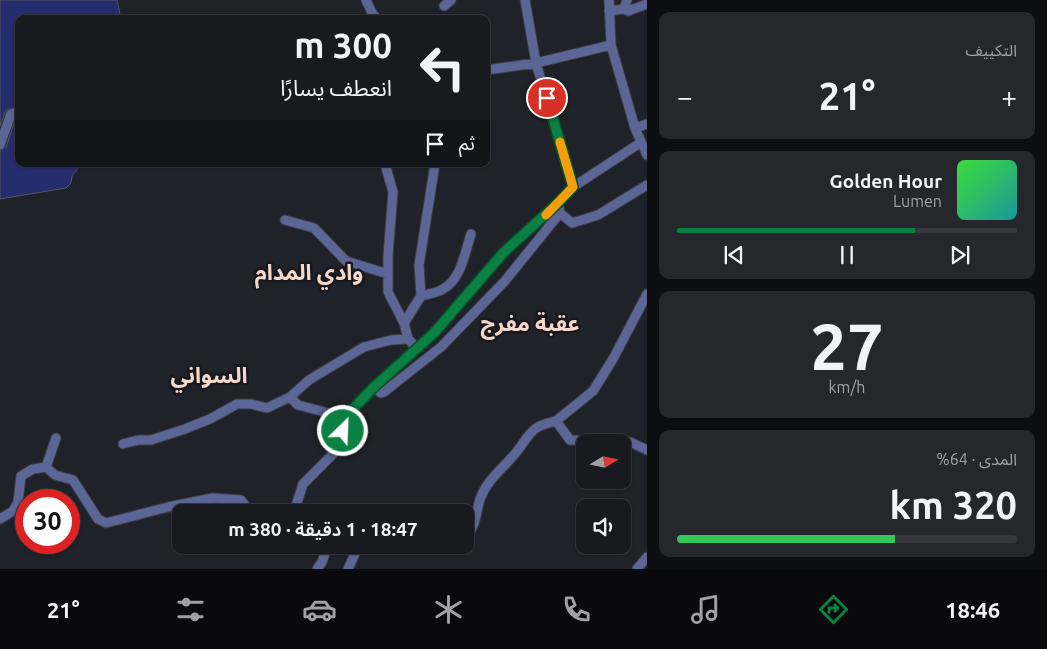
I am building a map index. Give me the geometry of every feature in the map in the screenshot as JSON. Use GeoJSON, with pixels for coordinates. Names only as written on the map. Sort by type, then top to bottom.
{"type":"FeatureCollection","features":[{"type":"Feature","properties":{"kind":"street"},"geometry":{"type":"LineString","coordinates":[[366,0],[374,15]]}},
{"type":"Feature","properties":{"kind":"street"},"geometry":{"type":"LineString","coordinates":[[444,6],[451,0]]}},
{"type":"Feature","properties":{"kind":"street"},"geometry":{"type":"LineString","coordinates":[[525,0],[536,63],[573,187]]}},
{"type":"Feature","properties":{"kind":"street"},"geometry":{"type":"LineString","coordinates":[[609,0],[611,45],[635,128],[640,143],[647,155]]}},
{"type":"Feature","properties":{"kind":"street"},"geometry":{"type":"LineString","coordinates":[[609,11],[626,4],[628,11],[647,4]]}},
{"type":"Feature","properties":{"kind":"street"},"geometry":{"type":"LineString","coordinates":[[490,69],[536,63],[611,45]]}},
{"type":"Feature","properties":{"kind":"street"},"geometry":{"type":"LineString","coordinates":[[0,145],[11,114],[15,113]]}},
{"type":"Feature","properties":{"kind":"street"},"geometry":{"type":"LineString","coordinates":[[635,128],[647,124]]}},
{"type":"Feature","properties":{"kind":"street"},"geometry":{"type":"LineString","coordinates":[[297,504],[303,484],[336,451],[347,415],[374,387],[434,333],[504,252],[573,187],[640,143]]}},
{"type":"Feature","properties":{"kind":"street"},"geometry":{"type":"LineString","coordinates":[[386,167],[393,192],[388,292],[404,323],[408,339],[417,348]]}},
{"type":"Feature","properties":{"kind":"street"},"geometry":{"type":"LineString","coordinates":[[404,323],[421,296],[419,265],[435,167]]}},
{"type":"Feature","properties":{"kind":"street"},"geometry":{"type":"LineString","coordinates":[[558,203],[560,213],[572,223],[598,215],[647,185]]}},
{"type":"Feature","properties":{"kind":"street"},"geometry":{"type":"LineString","coordinates":[[374,387],[381,393],[384,392],[441,346],[504,282],[560,213]]}},
{"type":"Feature","properties":{"kind":"street"},"geometry":{"type":"LineString","coordinates":[[285,220],[314,228],[346,261],[388,274]]}},
{"type":"Feature","properties":{"kind":"street"},"geometry":{"type":"LineString","coordinates":[[421,296],[443,290],[453,282],[459,271],[471,234]]}},
{"type":"Feature","properties":{"kind":"street"},"geometry":{"type":"LineString","coordinates":[[474,525],[477,520],[480,499],[497,471],[514,456],[534,430],[544,423],[556,422],[594,391],[614,359],[647,294]]}},
{"type":"Feature","properties":{"kind":"street"},"geometry":{"type":"LineString","coordinates":[[123,444],[138,440],[151,440],[185,429],[210,419],[237,404],[250,404],[267,408],[290,397],[309,380],[364,348],[391,340],[408,339]]}},
{"type":"Feature","properties":{"kind":"street"},"geometry":{"type":"LineString","coordinates":[[290,397],[298,405],[336,415],[347,415]]}},
{"type":"Feature","properties":{"kind":"street"},"geometry":{"type":"LineString","coordinates":[[556,422],[570,440],[630,442],[647,450]]}},
{"type":"Feature","properties":{"kind":"street"},"geometry":{"type":"LineString","coordinates":[[46,466],[56,438]]}},
{"type":"Feature","properties":{"kind":"street"},"geometry":{"type":"LineString","coordinates":[[46,466],[55,475],[73,480],[98,519],[106,523],[172,505]]}},
{"type":"Feature","properties":{"kind":"street"},"geometry":{"type":"LineString","coordinates":[[0,519],[13,511],[18,502],[22,476],[33,469],[46,466]]}},
{"type":"Feature","properties":{"kind":"street"},"geometry":{"type":"LineString","coordinates":[[179,504],[213,498],[241,500],[244,504]]}},
{"type":"Feature","properties":{"kind":"street"},"geometry":{"type":"LineString","coordinates":[[317,569],[325,554]]}},
{"type":"Feature","properties":{"kind":"street"},"geometry":{"type":"LineString","coordinates":[[348,569],[355,554]]}},
{"type":"Feature","properties":{"kind":"street"},"geometry":{"type":"LineString","coordinates":[[636,569],[647,557]]}},
{"type":"Feature","properties":{"kind":"building"},"geometry":{"type":"Polygon","coordinates":[[[0,0],[117,0],[120,15],[15,15],[15,107],[6,110],[0,126],[0,0]]]}},
{"type":"Feature","properties":{"kind":"building"},"geometry":{"type":"Polygon","coordinates":[[[15,120],[15,167],[79,167],[72,176],[71,183],[66,188],[0,199],[0,151],[6,147],[15,120]]]}},
{"type":"Feature","properties":{"kind":"slow traffic"},"geometry":{"type":"LineString","coordinates":[[546,215],[573,187],[560,142]]}},
{"type":"Feature","properties":{"kind":"district","name":"وادي المدام"},"geometry":{"type":"Point","coordinates":[309,271]}},
{"type":"Feature","properties":{"kind":"district","name":"عقبة مفرج"},"geometry":{"type":"Point","coordinates":[530,322]}},
{"type":"Feature","properties":{"kind":"district","name":"السواني"},"geometry":{"type":"Point","coordinates":[209,374]}},
{"type":"Feature","properties":{"kind":"route"},"geometry":{"type":"LineString","coordinates":[[343,431],[347,415],[374,387],[434,333],[504,252],[573,187],[547,98]]}}]}
